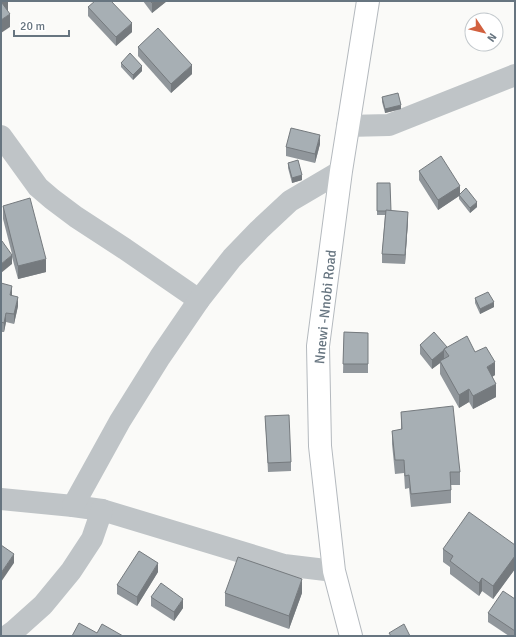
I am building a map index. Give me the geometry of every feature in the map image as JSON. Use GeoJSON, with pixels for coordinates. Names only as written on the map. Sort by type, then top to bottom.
{"type":"FeatureCollection","features":[{"type":"Feature","properties":{"kind":"main road","name":"Nnewi -Nnobi Road"},"geometry":{"type":"LineString","coordinates":[[351,636],[334,571],[320,446],[318,346],[341,171],[368,1]]}},
{"type":"Feature","properties":{"kind":"street"},"geometry":{"type":"LineString","coordinates":[[348,126],[389,125],[515,75]]}},
{"type":"Feature","properties":{"kind":"street"},"geometry":{"type":"LineString","coordinates":[[1,136],[38,187],[52,199],[76,217],[199,300]]}},
{"type":"Feature","properties":{"kind":"street"},"geometry":{"type":"LineString","coordinates":[[72,506],[124,415],[160,357],[199,300],[232,258],[258,230],[290,201],[341,171]]}},
{"type":"Feature","properties":{"kind":"street"},"geometry":{"type":"LineString","coordinates":[[1,499],[102,510],[284,565],[334,571]]}},
{"type":"Feature","properties":{"kind":"street"},"geometry":{"type":"LineString","coordinates":[[7,636],[42,605],[71,571],[92,539],[102,510]]}},
{"type":"Feature","properties":{"kind":"building"},"geometry":{"type":"Polygon","coordinates":[[[1,1],[4,1],[2,3],[10,14],[1,20],[1,1]]]}},
{"type":"Feature","properties":{"kind":"building"},"geometry":{"type":"Polygon","coordinates":[[[95,1],[111,1],[132,23],[116,37],[88,7],[95,1]]]}},
{"type":"Feature","properties":{"kind":"building"},"geometry":{"type":"Polygon","coordinates":[[[158,28],[192,65],[171,84],[138,47],[158,28]]]}},
{"type":"Feature","properties":{"kind":"building"},"geometry":{"type":"Polygon","coordinates":[[[130,53],[142,66],[133,75],[121,63],[130,53]]]}},
{"type":"Feature","properties":{"kind":"building"},"geometry":{"type":"Polygon","coordinates":[[[398,93],[401,105],[385,109],[382,97],[398,93]]]}},
{"type":"Feature","properties":{"kind":"building"},"geometry":{"type":"Polygon","coordinates":[[[291,128],[320,135],[315,154],[286,147],[291,128]]]}},
{"type":"Feature","properties":{"kind":"building"},"geometry":{"type":"Polygon","coordinates":[[[441,156],[460,186],[438,200],[419,171],[441,156]]]}},
{"type":"Feature","properties":{"kind":"building"},"geometry":{"type":"Polygon","coordinates":[[[298,160],[302,175],[292,178],[288,163],[298,160]]]}},
{"type":"Feature","properties":{"kind":"building"},"geometry":{"type":"Polygon","coordinates":[[[377,183],[390,183],[391,211],[377,211],[377,183]]]}},
{"type":"Feature","properties":{"kind":"building"},"geometry":{"type":"Polygon","coordinates":[[[466,188],[477,202],[470,208],[459,195],[466,188]]]}},
{"type":"Feature","properties":{"kind":"building"},"geometry":{"type":"Polygon","coordinates":[[[30,198],[46,259],[18,266],[3,206],[30,198]]]}},
{"type":"Feature","properties":{"kind":"building"},"geometry":{"type":"Polygon","coordinates":[[[386,210],[408,212],[405,255],[382,254],[386,210]]]}},
{"type":"Feature","properties":{"kind":"building"},"geometry":{"type":"Polygon","coordinates":[[[1,241],[12,255],[1,264],[1,241]]]}},
{"type":"Feature","properties":{"kind":"building"},"geometry":{"type":"Polygon","coordinates":[[[1,283],[12,286],[10,295],[18,297],[14,314],[6,313],[4,323],[1,322],[1,283]]]}},
{"type":"Feature","properties":{"kind":"building"},"geometry":{"type":"Polygon","coordinates":[[[488,292],[494,302],[480,309],[475,298],[488,292]]]}},
{"type":"Feature","properties":{"kind":"building"},"geometry":{"type":"Polygon","coordinates":[[[344,332],[368,333],[368,364],[343,364],[344,332]]]}},
{"type":"Feature","properties":{"kind":"building"},"geometry":{"type":"Polygon","coordinates":[[[434,332],[447,347],[432,360],[420,345],[434,332]]]}},
{"type":"Feature","properties":{"kind":"building"},"geometry":{"type":"Polygon","coordinates":[[[467,336],[475,352],[486,347],[495,362],[487,367],[496,384],[473,396],[469,389],[459,395],[440,361],[449,356],[444,349],[467,336]]]}},
{"type":"Feature","properties":{"kind":"building"},"geometry":{"type":"Polygon","coordinates":[[[453,406],[460,472],[450,472],[451,490],[411,494],[409,475],[405,476],[404,460],[395,460],[392,431],[402,429],[401,412],[453,406]]]}},
{"type":"Feature","properties":{"kind":"building"},"geometry":{"type":"Polygon","coordinates":[[[289,415],[291,462],[268,463],[265,416],[289,415]]]}},
{"type":"Feature","properties":{"kind":"building"},"geometry":{"type":"Polygon","coordinates":[[[469,512],[515,545],[515,556],[493,586],[482,578],[479,583],[450,561],[453,556],[443,549],[469,512]]]}},
{"type":"Feature","properties":{"kind":"building"},"geometry":{"type":"Polygon","coordinates":[[[1,545],[14,554],[1,573],[1,545]]]}},
{"type":"Feature","properties":{"kind":"building"},"geometry":{"type":"Polygon","coordinates":[[[139,551],[158,563],[137,597],[117,585],[139,551]]]}},
{"type":"Feature","properties":{"kind":"building"},"geometry":{"type":"Polygon","coordinates":[[[238,557],[302,579],[289,616],[225,593],[238,557]]]}},
{"type":"Feature","properties":{"kind":"building"},"geometry":{"type":"Polygon","coordinates":[[[161,583],[183,599],[174,612],[151,597],[161,583]]]}},
{"type":"Feature","properties":{"kind":"building"},"geometry":{"type":"Polygon","coordinates":[[[503,591],[515,599],[515,631],[488,613],[503,591]]]}},
{"type":"Feature","properties":{"kind":"building"},"geometry":{"type":"Polygon","coordinates":[[[79,623],[97,633],[102,624],[123,636],[72,636],[79,623]]]}},
{"type":"Feature","properties":{"kind":"building"},"geometry":{"type":"Polygon","coordinates":[[[404,624],[410,636],[391,636],[389,633],[404,624]]]}}]}
